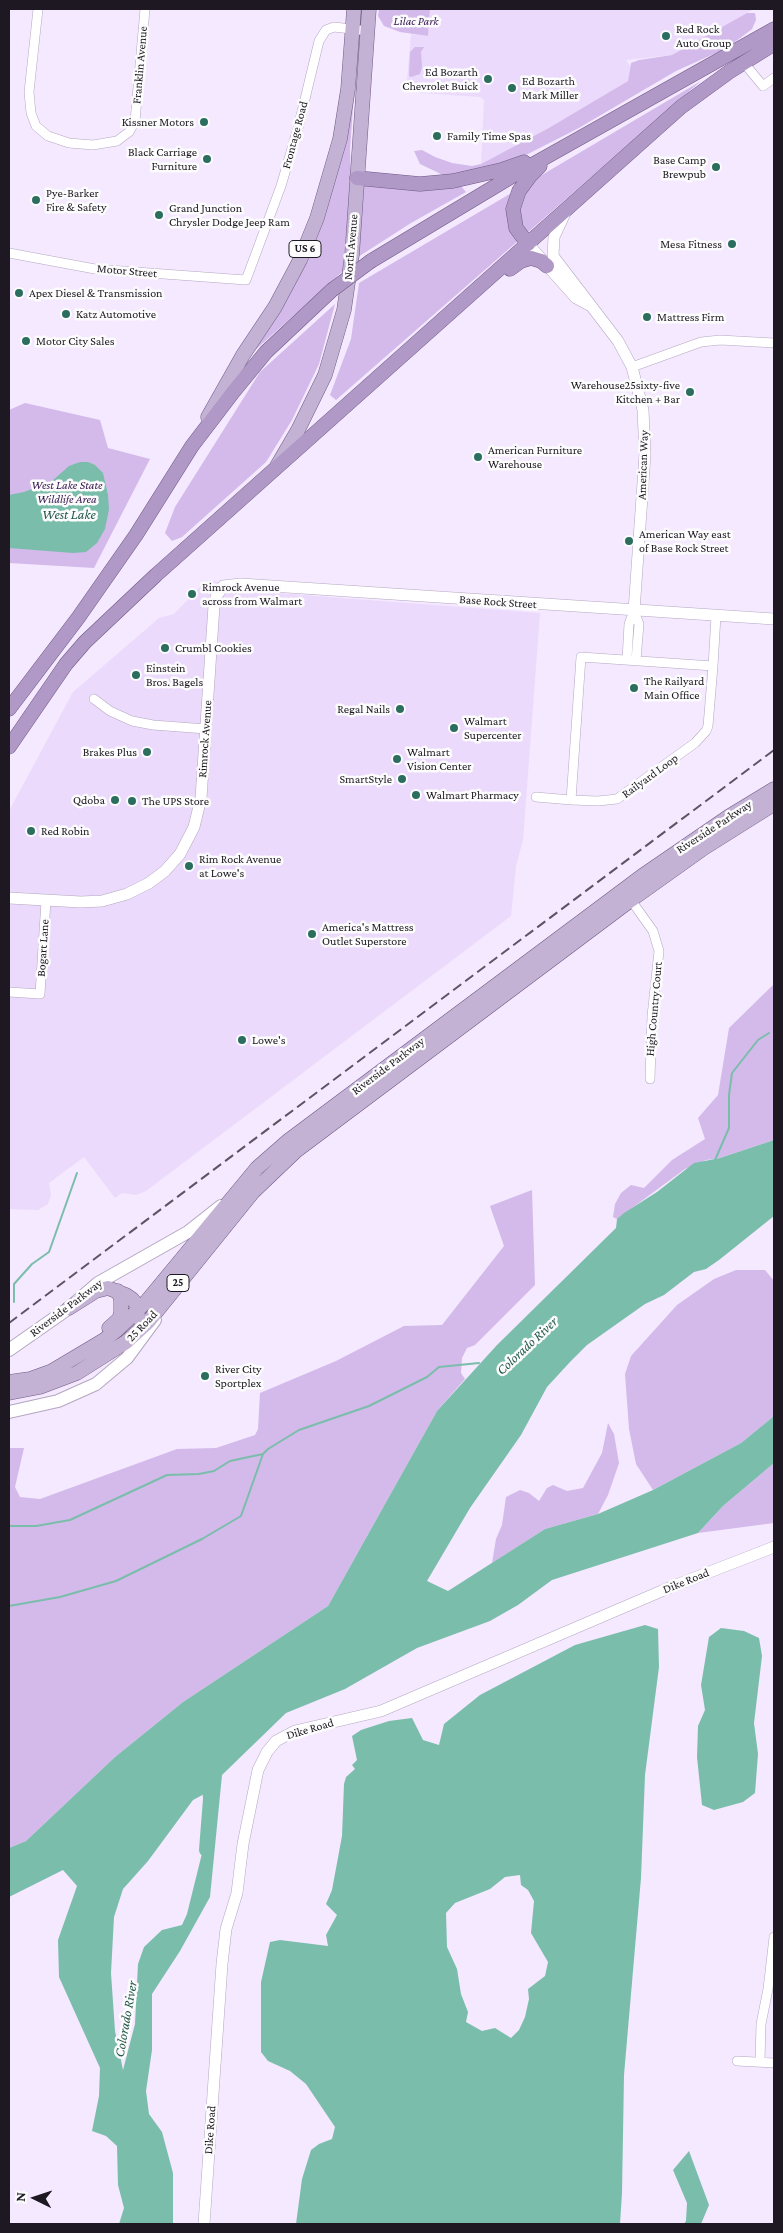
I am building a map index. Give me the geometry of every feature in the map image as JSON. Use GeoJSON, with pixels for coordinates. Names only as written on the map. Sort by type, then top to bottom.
{"type":"FeatureCollection","features":[{"type":"Feature","properties":{"kind":"highway"},"geometry":{"type":"LineString","coordinates":[[9,709],[100,588],[192,446],[266,352],[332,290],[371,261],[436,221],[774,29]]}},
{"type":"Feature","properties":{"kind":"highway"},"geometry":{"type":"LineString","coordinates":[[9,747],[51,685],[85,642],[156,576],[680,107],[774,44]]}},
{"type":"Feature","properties":{"kind":"highway"},"geometry":{"type":"LineString","coordinates":[[357,178],[420,184],[453,181],[501,170],[556,152]]}},
{"type":"Feature","properties":{"kind":"highway"},"geometry":{"type":"LineString","coordinates":[[528,244],[518,232],[514,221],[516,198],[530,176],[556,152]]}},
{"type":"Feature","properties":{"kind":"highway"},"geometry":{"type":"LineString","coordinates":[[444,318],[458,314],[520,261],[536,259],[547,266]]}},
{"type":"Feature","properties":{"kind":"main road","name":"US 6"},"geometry":{"type":"LineString","coordinates":[[192,446],[243,355],[275,307],[300,260],[317,218],[340,139],[348,89],[354,9]]}},
{"type":"Feature","properties":{"kind":"main road","name":"North Avenue"},"geometry":{"type":"LineString","coordinates":[[274,470],[325,375],[336,342],[348,286],[369,9]]}},
{"type":"Feature","properties":{"kind":"main road","name":"Riverside Parkway"},"geometry":{"type":"LineString","coordinates":[[9,1350],[69,1308],[98,1282],[188,1232],[235,1203],[387,1075],[627,895],[693,840],[774,788]]}},
{"type":"Feature","properties":{"kind":"main road","name":"Riverside Parkway"},"geometry":{"type":"LineString","coordinates":[[627,895],[774,804]]}},
{"type":"Feature","properties":{"kind":"main road","name":"25 Road"},"geometry":{"type":"LineString","coordinates":[[9,1382],[20,1388],[40,1387],[77,1373],[126,1342],[148,1322],[182,1279],[235,1203]]}},
{"type":"Feature","properties":{"kind":"main road","name":"25 Road"},"geometry":{"type":"LineString","coordinates":[[20,1388],[85,1352],[117,1330],[146,1302],[235,1203]]}},
{"type":"Feature","properties":{"kind":"main road"},"geometry":{"type":"LineString","coordinates":[[9,1412],[71,1396],[107,1376],[135,1348],[182,1279]]}},
{"type":"Feature","properties":{"kind":"main road"},"geometry":{"type":"LineString","coordinates":[[69,1308],[102,1289],[118,1291],[132,1299],[137,1305],[138,1310],[135,1326],[111,1351]]}},
{"type":"Feature","properties":{"kind":"main road"},"geometry":{"type":"LineString","coordinates":[[85,1352],[118,1318],[122,1306],[118,1291]]}},
{"type":"Feature","properties":{"kind":"street","name":"Franklin Avenue"},"geometry":{"type":"LineString","coordinates":[[38,9],[29,92],[31,113],[36,126],[48,136],[69,142],[93,145],[117,140],[128,132],[135,121],[145,9]]}},
{"type":"Feature","properties":{"kind":"street","name":"Frontage Road"},"geometry":{"type":"LineString","coordinates":[[246,280],[286,171],[318,41],[324,32],[330,28],[353,28],[368,31]]}},
{"type":"Feature","properties":{"kind":"street"},"geometry":{"type":"LineString","coordinates":[[744,63],[763,86],[774,78]]}},
{"type":"Feature","properties":{"kind":"street","name":"American Way"},"geometry":{"type":"LineString","coordinates":[[568,207],[554,237],[553,256],[559,266],[584,294],[589,305],[611,330],[632,367],[643,410],[645,434],[634,611]]}},
{"type":"Feature","properties":{"kind":"street","name":"American Way"},"geometry":{"type":"LineString","coordinates":[[528,244],[580,301],[589,305]]}},
{"type":"Feature","properties":{"kind":"street","name":"Motor Street"},"geometry":{"type":"LineString","coordinates":[[9,253],[95,268],[246,280]]}},
{"type":"Feature","properties":{"kind":"street"},"geometry":{"type":"LineString","coordinates":[[632,367],[701,342],[720,340],[774,343]]}},
{"type":"Feature","properties":{"kind":"street","name":"Base Rock Street"},"geometry":{"type":"LineString","coordinates":[[223,586],[241,584],[774,620]]}},
{"type":"Feature","properties":{"kind":"street","name":"Rimrock Avenue"},"geometry":{"type":"LineString","coordinates":[[9,898],[90,902],[127,894],[149,883],[175,861],[188,841],[199,811],[214,606],[216,597],[223,586]]}},
{"type":"Feature","properties":{"kind":"street"},"geometry":{"type":"LineString","coordinates":[[632,660],[639,624],[634,611]]}},
{"type":"Feature","properties":{"kind":"street","name":"Railyard Loop"},"geometry":{"type":"LineString","coordinates":[[536,797],[598,801],[617,799],[695,743],[708,726],[716,616]]}},
{"type":"Feature","properties":{"kind":"street"},"geometry":{"type":"LineString","coordinates":[[571,800],[581,657],[713,666]]}},
{"type":"Feature","properties":{"kind":"street"},"geometry":{"type":"LineString","coordinates":[[94,699],[110,711],[132,721],[153,725],[206,728]]}},
{"type":"Feature","properties":{"kind":"street","name":"High Country Court"},"geometry":{"type":"LineString","coordinates":[[627,895],[653,931],[659,951],[651,1034],[650,1079]]}},
{"type":"Feature","properties":{"kind":"street","name":"Bogart Lane"},"geometry":{"type":"LineString","coordinates":[[9,992],[40,994],[46,901]]}},
{"type":"Feature","properties":{"kind":"street","name":"Dike Road"},"geometry":{"type":"LineString","coordinates":[[204,2224],[226,1929],[237,1893],[243,1844],[258,1770],[267,1752],[276,1741],[295,1731],[381,1711],[671,1587],[774,1547]]}},
{"type":"Feature","properties":{"kind":"street"},"geometry":{"type":"LineString","coordinates":[[760,2062],[761,2024],[768,1989],[774,1937]]}},
{"type":"Feature","properties":{"kind":"street"},"geometry":{"type":"LineString","coordinates":[[737,2061],[774,2062]]}},
{"type":"Feature","properties":{"kind":"shaded area","name":"Ed Bozarth Mark Miller"},"geometry":{"type":"Polygon","coordinates":[[[430,9],[754,9],[672,55],[626,60],[630,66],[628,81],[547,129],[481,164],[484,100],[480,97],[406,92],[411,34],[428,36],[430,9]]]}},
{"type":"Feature","properties":{"kind":"shaded area"},"geometry":{"type":"Polygon","coordinates":[[[215,581],[236,590],[540,613],[523,840],[516,866],[511,916],[146,1191],[136,1195],[122,1193],[115,1198],[84,1157],[49,1183],[51,1195],[48,1204],[38,1210],[9,1209],[9,811],[73,692],[159,618],[174,614],[203,584],[215,581]]]}},
{"type":"Feature","properties":{"kind":"green space","name":"Lilac Park"},"geometry":{"type":"Polygon","coordinates":[[[379,9],[430,9],[428,36],[400,32],[384,26],[378,16],[379,9]]]}},
{"type":"Feature","properties":{"kind":"green space"},"geometry":{"type":"Polygon","coordinates":[[[747,13],[755,13],[756,20],[752,29],[727,48],[676,71],[577,129],[514,161],[445,176],[420,164],[414,151],[422,150],[452,163],[472,166],[481,164],[547,129],[628,81],[631,63],[672,55],[747,13]]]}},
{"type":"Feature","properties":{"kind":"green space"},"geometry":{"type":"Polygon","coordinates":[[[415,47],[424,47],[421,52],[422,67],[420,74],[411,77],[409,76],[410,52],[415,47]]]}},
{"type":"Feature","properties":{"kind":"green space"},"geometry":{"type":"Polygon","coordinates":[[[356,65],[350,150],[351,182],[343,271],[253,352],[288,293],[356,65]]]}},
{"type":"Feature","properties":{"kind":"green space"},"geometry":{"type":"Polygon","coordinates":[[[701,81],[336,400],[330,395],[351,339],[359,283],[701,81]]]}},
{"type":"Feature","properties":{"kind":"green space"},"geometry":{"type":"Polygon","coordinates":[[[364,185],[460,185],[466,192],[411,223],[358,257],[364,185]]]}},
{"type":"Feature","properties":{"kind":"green space"},"geometry":{"type":"Polygon","coordinates":[[[335,304],[319,364],[292,420],[266,462],[182,537],[172,541],[165,533],[175,507],[260,372],[335,304]]]}},
{"type":"Feature","properties":{"kind":"green space","name":"West Lake State Wildlife Area"},"geometry":{"type":"Polygon","coordinates":[[[25,403],[100,420],[108,448],[150,459],[94,568],[9,563],[9,410],[25,403]]]}},
{"type":"Feature","properties":{"kind":"green space"},"geometry":{"type":"Polygon","coordinates":[[[774,984],[774,1140],[720,1158],[706,1160],[685,1169],[617,1219],[613,1217],[615,1204],[621,1193],[631,1185],[644,1188],[672,1160],[705,1139],[698,1118],[718,1095],[729,1028],[774,984]]]}},
{"type":"Feature","properties":{"kind":"green space"},"geometry":{"type":"Polygon","coordinates":[[[532,1190],[535,1285],[475,1345],[467,1348],[462,1358],[461,1373],[465,1379],[437,1411],[328,1606],[183,1702],[115,1757],[26,1841],[9,1848],[9,1448],[24,1448],[15,1487],[20,1497],[40,1499],[177,1449],[216,1448],[255,1435],[258,1429],[260,1393],[336,1361],[404,1326],[442,1325],[504,1246],[490,1206],[532,1190]]]}},
{"type":"Feature","properties":{"kind":"green space"},"geometry":{"type":"Polygon","coordinates":[[[736,1270],[765,1270],[774,1281],[774,1416],[741,1443],[653,1490],[636,1464],[629,1429],[625,1374],[631,1356],[677,1305],[714,1279],[736,1270]]]}},
{"type":"Feature","properties":{"kind":"green space"},"geometry":{"type":"Polygon","coordinates":[[[608,1423],[614,1434],[619,1463],[608,1495],[598,1514],[545,1529],[492,1563],[496,1539],[502,1525],[506,1497],[520,1490],[529,1493],[539,1501],[547,1488],[553,1485],[567,1491],[583,1488],[602,1453],[608,1423]]]}},
{"type":"Feature","properties":{"kind":"green space"},"geometry":{"type":"Polygon","coordinates":[[[774,1463],[774,1523],[698,1533],[723,1506],[774,1463]]]}},
{"type":"Feature","properties":{"kind":"water","name":"West Lake"},"geometry":{"type":"Polygon","coordinates":[[[80,462],[88,462],[95,465],[103,473],[108,495],[109,509],[105,529],[97,543],[86,552],[73,553],[9,548],[9,495],[24,492],[52,481],[69,466],[80,462]]]}},
{"type":"Feature","properties":{"kind":"water"},"geometry":{"type":"Polygon","coordinates":[[[774,1140],[774,1216],[706,1269],[694,1272],[664,1295],[645,1304],[587,1345],[570,1362],[547,1387],[521,1435],[470,1508],[427,1581],[448,1591],[545,1529],[598,1514],[653,1490],[741,1443],[774,1416],[774,1463],[723,1506],[698,1533],[552,1580],[518,1605],[490,1621],[417,1648],[345,1689],[286,1713],[222,1775],[210,1897],[180,1951],[152,1994],[152,2050],[146,2091],[149,2114],[162,2132],[173,2173],[173,2224],[119,2224],[124,2208],[118,2185],[117,2146],[106,2136],[92,2131],[99,2096],[100,2068],[59,1977],[58,1940],[77,1886],[63,1870],[9,1897],[9,1848],[26,1841],[115,1757],[183,1702],[328,1606],[437,1411],[497,1345],[616,1228],[617,1219],[657,1192],[694,1163],[720,1158],[774,1140]],[[208,1792],[193,1800],[148,1861],[123,1889],[114,1917],[111,1973],[115,2031],[123,2070],[135,2024],[138,1964],[144,1947],[162,1930],[182,1925],[187,1914],[212,1813],[208,1792]]]}},
{"type":"Feature","properties":{"kind":"water"},"geometry":{"type":"Polygon","coordinates":[[[645,1625],[658,1629],[659,1667],[645,1775],[641,1878],[624,2075],[620,2224],[296,2224],[302,2179],[311,2150],[319,2144],[332,2139],[335,2127],[306,2084],[290,2071],[268,2061],[261,2052],[261,1982],[270,1942],[280,1940],[328,1946],[326,1935],[337,1915],[326,1904],[332,1890],[342,1836],[344,1784],[346,1777],[355,1769],[352,1765],[357,1760],[352,1736],[361,1730],[389,1721],[412,1718],[423,1740],[439,1745],[444,1724],[480,1695],[575,1645],[645,1625]],[[520,1875],[505,1877],[490,1889],[455,1903],[446,1913],[447,1947],[457,1969],[461,1994],[468,2012],[466,2022],[482,2031],[495,2028],[511,2038],[519,2030],[525,2017],[529,1999],[528,1989],[545,1976],[548,1962],[531,1933],[534,1901],[528,1890],[521,1885],[520,1875]]]}},
{"type":"Feature","properties":{"kind":"water"},"geometry":{"type":"Polygon","coordinates":[[[721,1628],[744,1631],[759,1638],[762,1656],[754,1723],[758,1754],[755,1793],[743,1802],[714,1810],[702,1805],[697,1757],[698,1726],[705,1710],[701,1685],[709,1637],[721,1628]]]}},
{"type":"Feature","properties":{"kind":"water"},"geometry":{"type":"Polygon","coordinates":[[[689,2151],[709,2205],[701,2224],[684,2224],[686,2221],[687,2203],[673,2170],[689,2151]]]}},
{"type":"Feature","properties":{"kind":"waterway"},"geometry":{"type":"LineString","coordinates":[[715,1160],[729,1128],[729,1095],[732,1073],[758,1040],[769,1033]]}},
{"type":"Feature","properties":{"kind":"waterway"},"geometry":{"type":"LineString","coordinates":[[14,1302],[14,1284],[32,1264],[49,1252],[77,1173]]}},
{"type":"Feature","properties":{"kind":"waterway"},"geometry":{"type":"LineString","coordinates":[[9,1606],[60,1597],[116,1581],[202,1539],[241,1516],[263,1454],[268,1449],[299,1430],[369,1406],[427,1377],[439,1367],[479,1363]]}},
{"type":"Feature","properties":{"kind":"waterway"},"geometry":{"type":"LineString","coordinates":[[9,1526],[36,1526],[70,1520],[167,1475],[199,1474],[214,1471],[230,1461],[263,1454]]}},
{"type":"Feature","properties":{"kind":"waterway","name":"Colorado River"},"geometry":{"type":"LineString","coordinates":[[205,1850],[209,1799],[208,1780]]}},
{"type":"Feature","properties":{"kind":"railway"},"geometry":{"type":"LineString","coordinates":[[9,1323],[774,750]]}},
{"type":"Feature","properties":{"kind":"place","name":"Red Rock Auto Group"},"geometry":{"type":"Point","coordinates":[666,36]}},
{"type":"Feature","properties":{"kind":"place","name":"Ed Bozarth Chevrolet Buick"},"geometry":{"type":"Point","coordinates":[488,79]}},
{"type":"Feature","properties":{"kind":"place","name":"Ed Bozarth Mark Miller"},"geometry":{"type":"Point","coordinates":[512,88]}},
{"type":"Feature","properties":{"kind":"place","name":"Kissner Motors"},"geometry":{"type":"Point","coordinates":[204,122]}},
{"type":"Feature","properties":{"kind":"place","name":"Family Time Spas"},"geometry":{"type":"Point","coordinates":[437,136]}},
{"type":"Feature","properties":{"kind":"place","name":"Black Carriage Furniture"},"geometry":{"type":"Point","coordinates":[207,159]}},
{"type":"Feature","properties":{"kind":"place","name":"Base Camp Brewpub"},"geometry":{"type":"Point","coordinates":[716,167]}},
{"type":"Feature","properties":{"kind":"place","name":"Pye-Barker Fire & Safety"},"geometry":{"type":"Point","coordinates":[36,200]}},
{"type":"Feature","properties":{"kind":"place","name":"Grand Junction Chrysler Dodge Jeep Ram"},"geometry":{"type":"Point","coordinates":[159,215]}},
{"type":"Feature","properties":{"kind":"place","name":"Mesa Fitness"},"geometry":{"type":"Point","coordinates":[732,244]}},
{"type":"Feature","properties":{"kind":"place","name":"Apex Diesel & Transmission"},"geometry":{"type":"Point","coordinates":[19,293]}},
{"type":"Feature","properties":{"kind":"place","name":"Katz Automotive"},"geometry":{"type":"Point","coordinates":[66,314]}},
{"type":"Feature","properties":{"kind":"place","name":"Mattress Firm"},"geometry":{"type":"Point","coordinates":[647,317]}},
{"type":"Feature","properties":{"kind":"place","name":"Motor City Sales"},"geometry":{"type":"Point","coordinates":[26,341]}},
{"type":"Feature","properties":{"kind":"place","name":"Warehouse25sixty-five Kitchen + Bar"},"geometry":{"type":"Point","coordinates":[690,392]}},
{"type":"Feature","properties":{"kind":"place","name":"American Furniture Warehouse"},"geometry":{"type":"Point","coordinates":[478,457]}},
{"type":"Feature","properties":{"kind":"place","name":"American Way east of Base Rock Street"},"geometry":{"type":"Point","coordinates":[629,541]}},
{"type":"Feature","properties":{"kind":"place","name":"Rimrock Avenue across from Walmart"},"geometry":{"type":"Point","coordinates":[192,594]}},
{"type":"Feature","properties":{"kind":"place","name":"Crumbl Cookies"},"geometry":{"type":"Point","coordinates":[165,648]}},
{"type":"Feature","properties":{"kind":"place","name":"Einstein Bros. Bagels"},"geometry":{"type":"Point","coordinates":[136,675]}},
{"type":"Feature","properties":{"kind":"place","name":"The Railyard Main Office"},"geometry":{"type":"Point","coordinates":[634,688]}},
{"type":"Feature","properties":{"kind":"place","name":"Regal Nails"},"geometry":{"type":"Point","coordinates":[400,709]}},
{"type":"Feature","properties":{"kind":"place","name":"Walmart Supercenter"},"geometry":{"type":"Point","coordinates":[454,728]}},
{"type":"Feature","properties":{"kind":"place","name":"Brakes Plus"},"geometry":{"type":"Point","coordinates":[147,752]}},
{"type":"Feature","properties":{"kind":"place","name":"Walmart Vision Center"},"geometry":{"type":"Point","coordinates":[397,759]}},
{"type":"Feature","properties":{"kind":"place","name":"SmartStyle"},"geometry":{"type":"Point","coordinates":[402,779]}},
{"type":"Feature","properties":{"kind":"place","name":"Walmart Pharmacy"},"geometry":{"type":"Point","coordinates":[416,795]}},
{"type":"Feature","properties":{"kind":"place","name":"Qdoba"},"geometry":{"type":"Point","coordinates":[115,800]}},
{"type":"Feature","properties":{"kind":"place","name":"The UPS Store"},"geometry":{"type":"Point","coordinates":[132,801]}},
{"type":"Feature","properties":{"kind":"place","name":"Red Robin"},"geometry":{"type":"Point","coordinates":[31,831]}},
{"type":"Feature","properties":{"kind":"place","name":"Rim Rock Avenue at Lowe's"},"geometry":{"type":"Point","coordinates":[189,866]}},
{"type":"Feature","properties":{"kind":"place","name":"America's Mattress Outlet Superstore"},"geometry":{"type":"Point","coordinates":[312,934]}},
{"type":"Feature","properties":{"kind":"place","name":"Lowe's"},"geometry":{"type":"Point","coordinates":[242,1040]}},
{"type":"Feature","properties":{"kind":"place","name":"River City Sportplex"},"geometry":{"type":"Point","coordinates":[205,1376]}}]}
